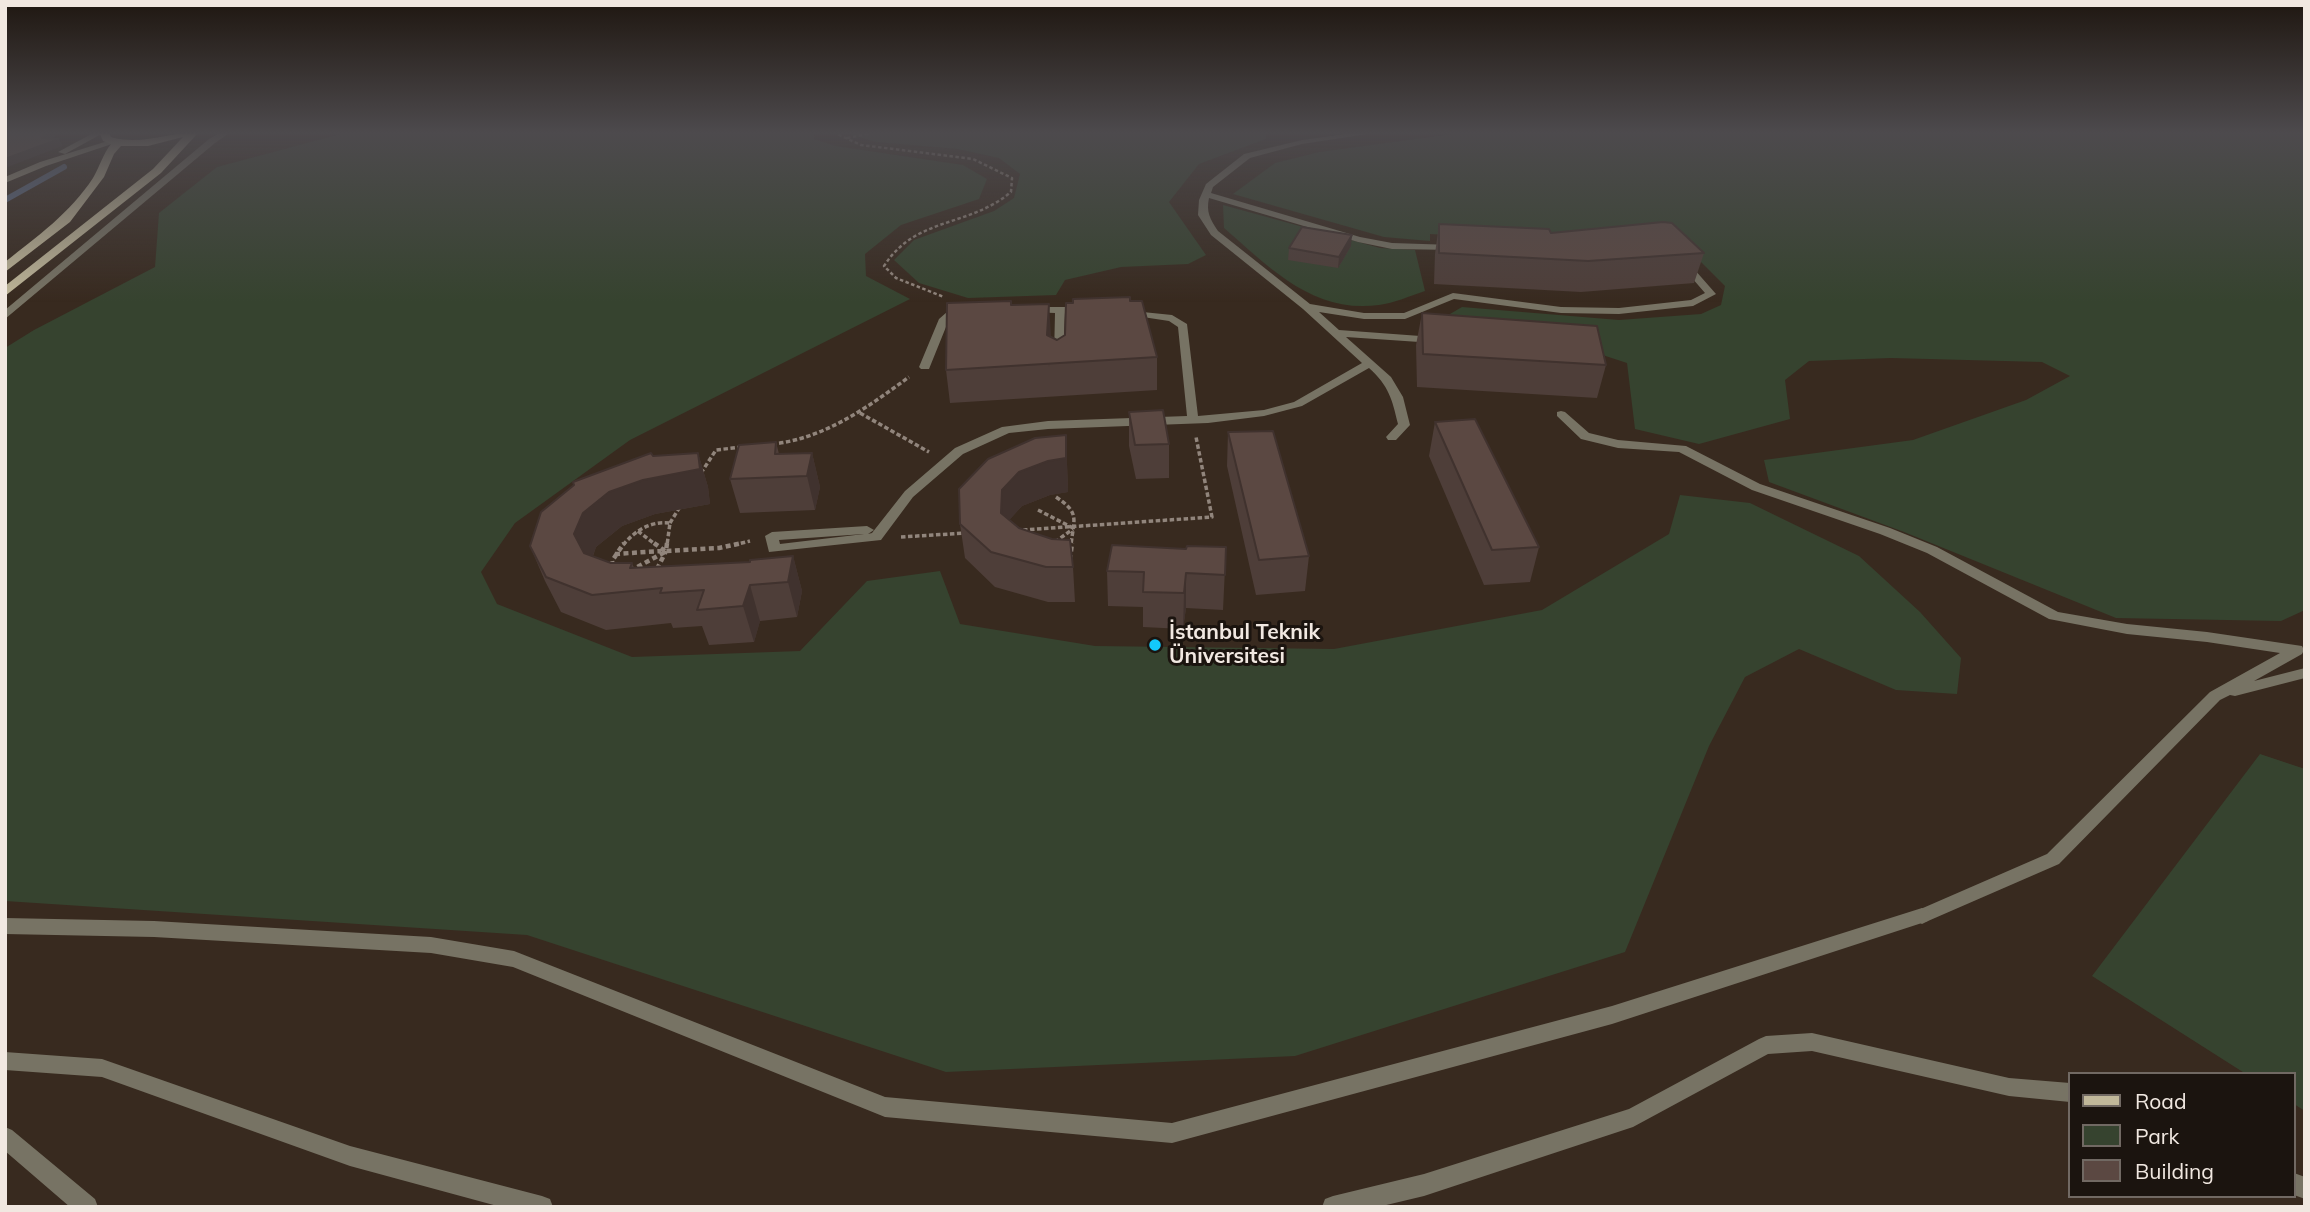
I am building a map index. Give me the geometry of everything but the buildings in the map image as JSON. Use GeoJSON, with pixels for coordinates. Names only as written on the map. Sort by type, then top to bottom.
{"type":"FeatureCollection","features":[{"type":"Feature","properties":{"kind":"main road"},"geometry":{"type":"LineString","coordinates":[[5,268],[66,220],[90,189]]}},
{"type":"Feature","properties":{"kind":"main road"},"geometry":{"type":"LineString","coordinates":[[5,292],[134,189]]}},
{"type":"Feature","properties":{"kind":"street"},"geometry":{"type":"LineString","coordinates":[[5,316],[156,189]]}},
{"type":"Feature","properties":{"kind":"street"},"geometry":{"type":"LineString","coordinates":[[1208,189],[1203,215],[1214,233],[1338,333],[1387,379],[1397,397],[1404,425],[1392,437]]}},
{"type":"Feature","properties":{"kind":"street"},"geometry":{"type":"LineString","coordinates":[[1206,194],[1358,239],[1392,246],[1469,248]]}},
{"type":"Feature","properties":{"kind":"street"},"geometry":{"type":"LineString","coordinates":[[1307,307],[1364,316],[1405,316],[1453,296],[1561,310],[1619,311],[1693,303],[1711,294],[1692,270],[1676,256]]}},
{"type":"Feature","properties":{"kind":"street"},"geometry":{"type":"LineString","coordinates":[[1014,310],[1097,310]]}},
{"type":"Feature","properties":{"kind":"street"},"geometry":{"type":"LineString","coordinates":[[1058,368],[1060,310]]}},
{"type":"Feature","properties":{"kind":"street"},"geometry":{"type":"LineString","coordinates":[[925,367],[943,321],[951,314],[976,311]]}},
{"type":"Feature","properties":{"kind":"street"},"geometry":{"type":"LineString","coordinates":[[1109,311],[1147,313],[1172,318],[1183,326],[1193,419]]}},
{"type":"Feature","properties":{"kind":"street"},"geometry":{"type":"LineString","coordinates":[[1338,333],[1447,341]]}},
{"type":"Feature","properties":{"kind":"street"},"geometry":{"type":"LineString","coordinates":[[871,533],[772,536],[774,549],[820,545],[871,533],[909,494],[959,452],[1006,430],[1048,425],[1264,413],[1298,404],[1370,363]]}},
{"type":"Feature","properties":{"kind":"street"},"geometry":{"type":"LineString","coordinates":[[1561,414],[1586,436],[1618,444],[1682,449],[1756,486],[1932,550],[2054,616],[2127,629],[2300,648]]}},
{"type":"Feature","properties":{"kind":"street"},"geometry":{"type":"LineString","coordinates":[[5,926],[154,929],[431,945],[514,959],[885,1107],[1172,1133],[1612,1015],[1922,916],[2053,859],[2216,696],[2300,648]]}},
{"type":"Feature","properties":{"kind":"street"},"geometry":{"type":"LineString","coordinates":[[2216,696],[2305,673]]}},
{"type":"Feature","properties":{"kind":"street"},"geometry":{"type":"LineString","coordinates":[[1334,1207],[1424,1185],[1633,1117],[1766,1045],[1812,1042],[2009,1087],[2068,1093]]}},
{"type":"Feature","properties":{"kind":"street"},"geometry":{"type":"LineString","coordinates":[[5,1060],[102,1068],[350,1156],[542,1207]]}},
{"type":"Feature","properties":{"kind":"street"},"geometry":{"type":"LineString","coordinates":[[5,1137],[87,1207]]}},
{"type":"Feature","properties":{"kind":"path"},"geometry":{"type":"LineString","coordinates":[[951,299],[896,278],[884,267],[891,250],[922,231],[1000,204],[1011,189]]}},
{"type":"Feature","properties":{"kind":"path"},"geometry":{"type":"LineString","coordinates":[[768,444],[795,442],[860,412],[925,367]]}},
{"type":"Feature","properties":{"kind":"path"},"geometry":{"type":"LineString","coordinates":[[860,412],[947,462]]}},
{"type":"Feature","properties":{"kind":"path"},"geometry":{"type":"LineString","coordinates":[[1019,531],[1213,517],[1193,419]]}},
{"type":"Feature","properties":{"kind":"path"},"geometry":{"type":"LineString","coordinates":[[696,481],[716,450],[755,446]]}},
{"type":"Feature","properties":{"kind":"path"},"geometry":{"type":"LineString","coordinates":[[1056,497],[1071,507],[1074,528],[1072,558],[1065,568]]}},
{"type":"Feature","properties":{"kind":"path"},"geometry":{"type":"LineString","coordinates":[[653,577],[666,551],[670,523],[683,502]]}},
{"type":"Feature","properties":{"kind":"path"},"geometry":{"type":"LineString","coordinates":[[1038,510],[1074,528]]}},
{"type":"Feature","properties":{"kind":"path"},"geometry":{"type":"LineString","coordinates":[[614,570],[612,561],[615,554],[629,536],[663,521],[670,523]]}},
{"type":"Feature","properties":{"kind":"path"},"geometry":{"type":"LineString","coordinates":[[1050,545],[1074,528]]}},
{"type":"Feature","properties":{"kind":"path"},"geometry":{"type":"LineString","coordinates":[[638,531],[666,551]]}},
{"type":"Feature","properties":{"kind":"path"},"geometry":{"type":"LineString","coordinates":[[871,533],[978,533]]}},
{"type":"Feature","properties":{"kind":"path"},"geometry":{"type":"LineString","coordinates":[[615,554],[719,548],[772,536]]}},
{"type":"Feature","properties":{"kind":"path"},"geometry":{"type":"LineString","coordinates":[[620,576],[666,551]]}},
{"type":"Feature","properties":{"kind":"green space"},"geometry":{"type":"Polygon","coordinates":[[[190,189],[983,189],[979,199],[901,225],[865,254],[866,276],[910,299],[630,440],[515,523],[481,572],[497,604],[632,657],[800,651],[867,581],[940,571],[960,624],[1095,646],[1334,649],[1542,610],[1669,534],[1680,495],[1750,503],[1859,556],[1920,612],[1961,658],[1957,694],[1896,690],[1799,649],[1745,677],[1709,746],[1625,952],[1295,1056],[946,1072],[527,935],[5,901],[5,348],[155,267],[159,213],[190,189]]]}},
{"type":"Feature","properties":{"kind":"green space"},"geometry":{"type":"Polygon","coordinates":[[[1016,189],[1180,189],[1169,202],[1206,255],[1188,264],[1121,267],[1065,280],[1056,295],[968,298],[919,283],[894,260],[914,240],[994,211],[1014,198],[1016,189]]]}},
{"type":"Feature","properties":{"kind":"green space"},"geometry":{"type":"Polygon","coordinates":[[[1240,189],[2305,189],[2305,610],[2281,621],[2116,618],[1904,532],[1769,482],[1764,460],[1913,440],[2026,400],[2070,376],[2042,362],[1891,358],[1809,361],[1785,380],[1790,419],[1699,444],[1635,429],[1627,363],[1569,344],[1426,328],[1462,307],[1619,320],[1701,314],[1721,305],[1725,286],[1681,242],[1548,240],[1430,234],[1430,241],[1384,237],[1233,194],[1240,189]]]}},
{"type":"Feature","properties":{"kind":"green space"},"geometry":{"type":"Polygon","coordinates":[[[1223,205],[1380,248],[1415,250],[1425,291],[1385,304],[1355,306],[1313,295],[1275,272],[1224,228],[1223,205]]]}},
{"type":"Feature","properties":{"kind":"green space"},"geometry":{"type":"Polygon","coordinates":[[[2260,754],[2305,769],[2305,1111],[2296,1105],[2296,1072],[2243,1072],[2092,976],[2260,754]]]}},
{"type":"Feature","properties":{"kind":"waterway"},"geometry":{"type":"LineString","coordinates":[[5,200],[25,189]]}},
{"type":"Feature","properties":{"kind":"place","name":"İstanbul Teknik Üniversitesi"},"geometry":{"type":"Point","coordinates":[1155,645]}}]}
